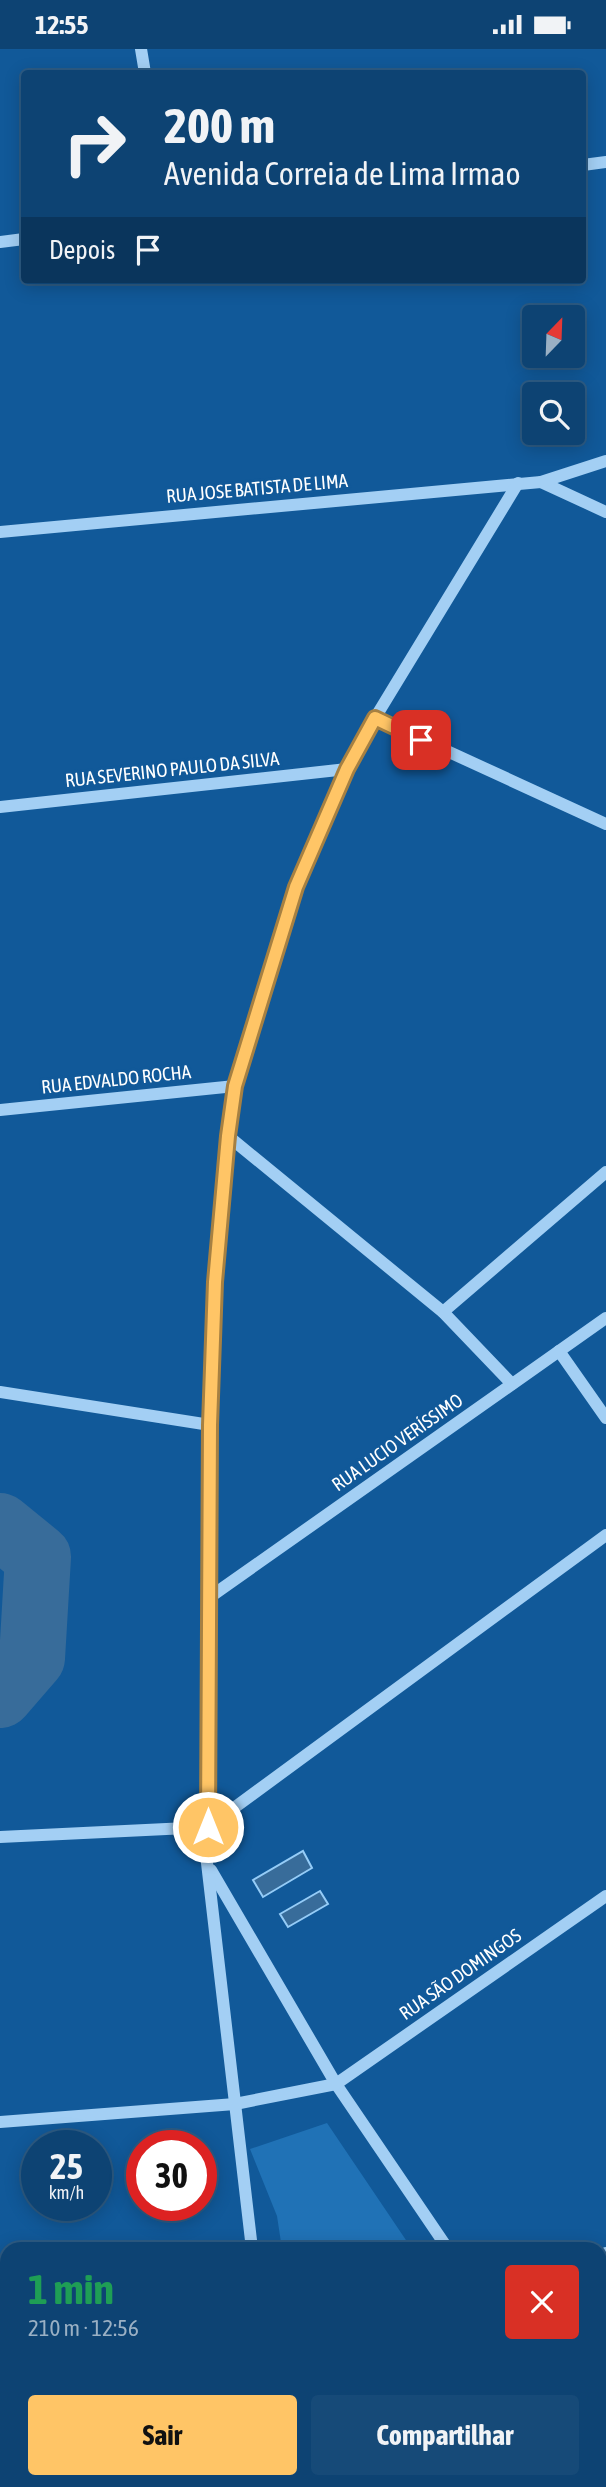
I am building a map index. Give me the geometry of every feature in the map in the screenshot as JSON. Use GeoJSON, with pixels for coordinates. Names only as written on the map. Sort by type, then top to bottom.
{"type":"FeatureCollection","features":[{"type":"Feature","properties":{"kind":"street"},"geometry":{"type":"LineString","coordinates":[[141,49],[144,70]]}},
{"type":"Feature","properties":{"kind":"street"},"geometry":{"type":"LineString","coordinates":[[586,165],[606,162]]}},
{"type":"Feature","properties":{"kind":"street"},"geometry":{"type":"LineString","coordinates":[[0,242],[21,239]]}},
{"type":"Feature","properties":{"kind":"street"},"geometry":{"type":"LineString","coordinates":[[541,482],[606,461]]}},
{"type":"Feature","properties":{"kind":"street"},"geometry":{"type":"LineString","coordinates":[[541,482],[606,512]]}},
{"type":"Feature","properties":{"kind":"street","name":"RUA JOSE BATISTA DE LIMA"},"geometry":{"type":"LineString","coordinates":[[0,532],[541,482]]}},
{"type":"Feature","properties":{"kind":"street"},"geometry":{"type":"LineString","coordinates":[[251,2242],[207,1864],[210,1425],[215,1282],[235,1086],[296,887],[347,769],[375,718],[518,483]]}},
{"type":"Feature","properties":{"kind":"street"},"geometry":{"type":"LineString","coordinates":[[375,718],[606,824]]}},
{"type":"Feature","properties":{"kind":"street","name":"RUA SEVERINO PAULO DA SILVA"},"geometry":{"type":"LineString","coordinates":[[0,807],[347,769]]}},
{"type":"Feature","properties":{"kind":"street","name":"RUA EDVALDO ROCHA"},"geometry":{"type":"LineString","coordinates":[[0,1110],[235,1086]]}},
{"type":"Feature","properties":{"kind":"street"},"geometry":{"type":"LineString","coordinates":[[228,1136],[443,1313],[512,1384]]}},
{"type":"Feature","properties":{"kind":"street"},"geometry":{"type":"LineString","coordinates":[[443,1313],[606,1172]]}},
{"type":"Feature","properties":{"kind":"street","name":"RUA LUCIO VERÍSSIMO"},"geometry":{"type":"LineString","coordinates":[[210,1597],[606,1318]]}},
{"type":"Feature","properties":{"kind":"street"},"geometry":{"type":"LineString","coordinates":[[559,1351],[606,1418]]}},
{"type":"Feature","properties":{"kind":"street"},"geometry":{"type":"LineString","coordinates":[[0,1392],[210,1425]]}},
{"type":"Feature","properties":{"kind":"street"},"geometry":{"type":"LineString","coordinates":[[0,1837],[208,1827],[606,1535]]}},
{"type":"Feature","properties":{"kind":"street"},"geometry":{"type":"LineString","coordinates":[[207,1864],[336,2084],[443,2242]]}},
{"type":"Feature","properties":{"kind":"street","name":"RUA SÃO DOMINGOS"},"geometry":{"type":"LineString","coordinates":[[336,2084],[606,1896]]}},
{"type":"Feature","properties":{"kind":"street"},"geometry":{"type":"LineString","coordinates":[[0,2122],[235,2104],[336,2084]]}},
{"type":"Feature","properties":{"kind":"shaded area"},"geometry":{"type":"Polygon","coordinates":[[[303,1851],[312,1868],[263,1897],[253,1880],[303,1851]]]}},
{"type":"Feature","properties":{"kind":"shaded area"},"geometry":{"type":"Polygon","coordinates":[[[320,1891],[328,1904],[288,1927],[280,1914],[320,1891]]]}},
{"type":"Feature","properties":{"kind":"shaded area"},"geometry":{"type":"Polygon","coordinates":[[[327,2123],[407,2242],[281,2242],[277,2216],[250,2149],[327,2123]]]}},
{"type":"Feature","properties":{"kind":"waterway"},"geometry":{"type":"LineString","coordinates":[[0,1526],[38,1557],[32,1658],[0,1695]]}},
{"type":"Feature","properties":{"kind":"route"},"geometry":{"type":"LineString","coordinates":[[208,1827],[210,1425],[215,1282],[235,1086],[296,887],[347,769],[375,718],[421,740]]}}]}
